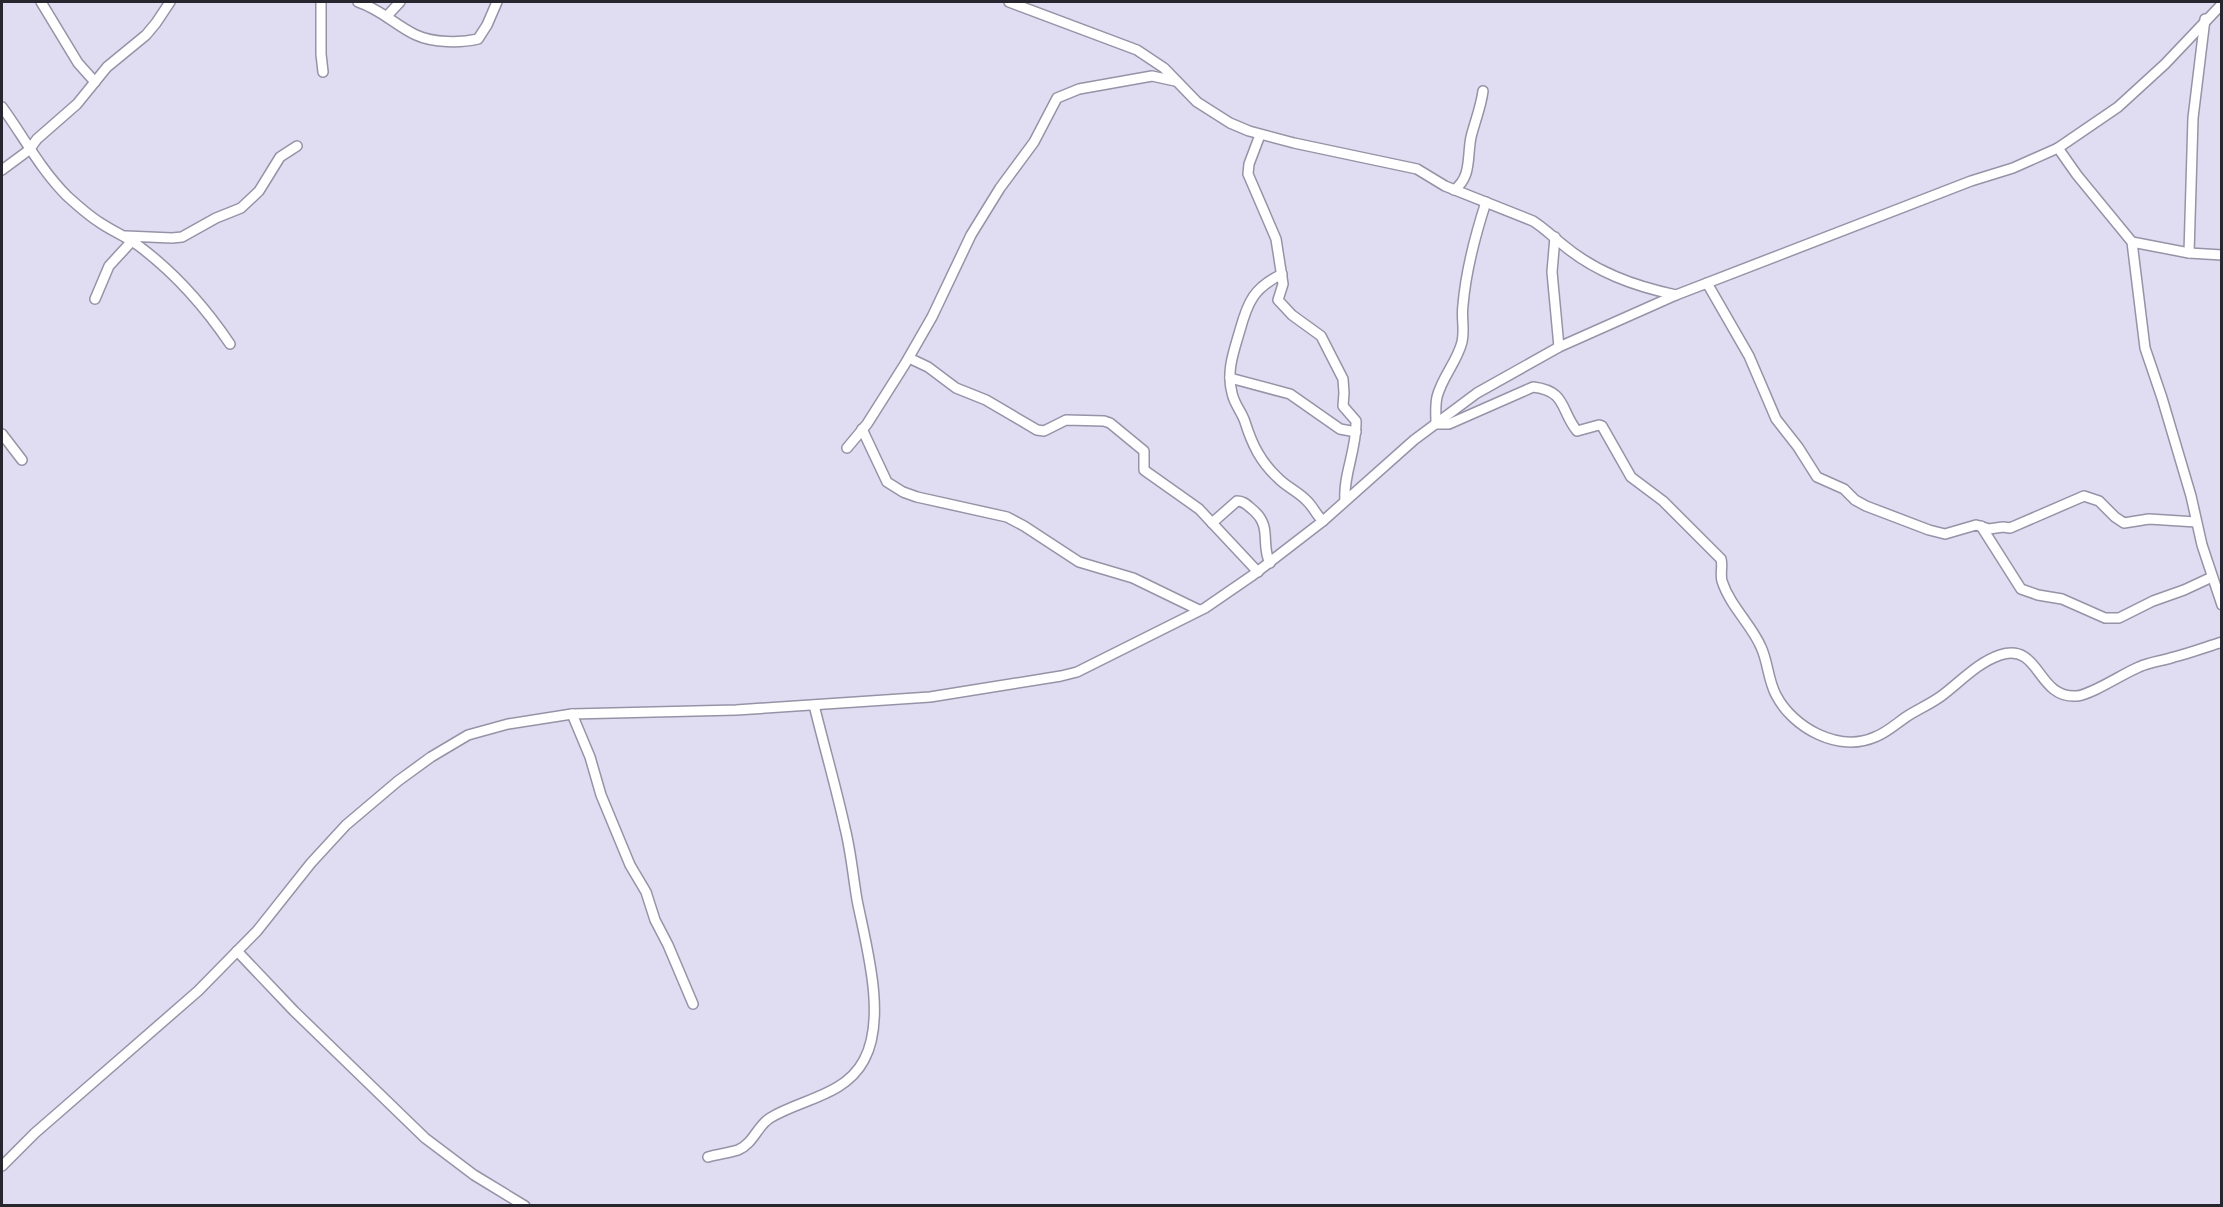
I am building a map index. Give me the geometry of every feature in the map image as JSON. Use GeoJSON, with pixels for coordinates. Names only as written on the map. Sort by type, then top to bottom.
{"type":"FeatureCollection","features":[{"type":"Feature","properties":{"kind":"street"},"geometry":{"type":"LineString","coordinates":[[40,2],[78,63],[95,82]]}},
{"type":"Feature","properties":{"kind":"street"},"geometry":{"type":"LineString","coordinates":[[2,170],[29,150],[77,104],[107,67],[146,35],[170,2]]}},
{"type":"Feature","properties":{"kind":"street"},"geometry":{"type":"LineString","coordinates":[[321,2],[323,72]]}},
{"type":"Feature","properties":{"kind":"street"},"geometry":{"type":"LineString","coordinates":[[358,2],[379,9],[418,36],[467,41],[478,39],[497,2]]}},
{"type":"Feature","properties":{"kind":"street"},"geometry":{"type":"LineString","coordinates":[[387,16],[400,2]]}},
{"type":"Feature","properties":{"kind":"street"},"geometry":{"type":"LineString","coordinates":[[1009,2],[1137,50],[1164,68],[1197,102],[1213,113],[1260,135],[1406,165],[1420,170],[1454,190],[1529,219],[1556,237],[1570,250],[1609,274],[1650,290],[1676,295]]}},
{"type":"Feature","properties":{"kind":"street"},"geometry":{"type":"LineString","coordinates":[[2189,253],[2193,118],[2208,16],[2207,2]]}},
{"type":"Feature","properties":{"kind":"street"},"geometry":{"type":"LineString","coordinates":[[2,1166],[87,1087],[198,990],[257,931],[311,863],[345,825],[406,775],[468,735],[508,724],[572,714],[736,710],[930,697],[1061,676],[1108,657],[1199,610],[1258,572],[1323,521],[1392,458],[1477,393],[1559,347],[1676,295],[1971,181],[2013,168],[2058,148],[2118,107],[2165,64],[2208,16],[2222,4]]}},
{"type":"Feature","properties":{"kind":"street"},"geometry":{"type":"LineString","coordinates":[[847,448],[909,358],[932,317],[970,235],[1000,188],[1034,142],[1057,98],[1079,88],[1152,76],[1176,81]]}},
{"type":"Feature","properties":{"kind":"street"},"geometry":{"type":"LineString","coordinates":[[1454,190],[1461,182],[1468,167],[1471,138],[1483,91]]}},
{"type":"Feature","properties":{"kind":"street"},"geometry":{"type":"LineString","coordinates":[[2,107],[44,171],[68,196],[98,222],[132,241],[155,259],[191,292],[230,344]]}},
{"type":"Feature","properties":{"kind":"street"},"geometry":{"type":"LineString","coordinates":[[1260,135],[1249,164],[1248,174],[1276,239],[1283,284],[1278,300],[1292,315],[1321,336],[1343,379],[1342,406],[1356,421],[1352,464],[1344,489],[1345,500]]}},
{"type":"Feature","properties":{"kind":"street"},"geometry":{"type":"LineString","coordinates":[[123,236],[182,237],[216,218],[241,208],[259,191],[279,157],[297,147]]}},
{"type":"Feature","properties":{"kind":"street"},"geometry":{"type":"LineString","coordinates":[[2058,148],[2132,242],[2145,348],[2222,605]]}},
{"type":"Feature","properties":{"kind":"street"},"geometry":{"type":"LineString","coordinates":[[1436,424],[1436,399],[1463,336],[1463,305],[1468,268],[1486,202]]}},
{"type":"Feature","properties":{"kind":"street"},"geometry":{"type":"LineString","coordinates":[[1556,237],[1552,272],[1559,347]]}},
{"type":"Feature","properties":{"kind":"street"},"geometry":{"type":"LineString","coordinates":[[95,299],[109,266],[132,241]]}},
{"type":"Feature","properties":{"kind":"street"},"geometry":{"type":"LineString","coordinates":[[2132,242],[2189,253],[2222,255]]}},
{"type":"Feature","properties":{"kind":"street"},"geometry":{"type":"LineString","coordinates":[[1282,274],[1268,282],[1251,298],[1244,312],[1233,352],[1230,378],[1232,394],[1258,454],[1278,479],[1305,499],[1323,521]]}},
{"type":"Feature","properties":{"kind":"street"},"geometry":{"type":"LineString","coordinates":[[1707,283],[1749,356],[1776,418],[1798,447],[1814,474],[1844,489],[1855,500],[1866,506],[1945,534],[1972,525],[1989,529],[2010,528],[2084,496],[2099,501],[2124,523],[2149,519],[2196,522]]}},
{"type":"Feature","properties":{"kind":"street"},"geometry":{"type":"LineString","coordinates":[[909,358],[928,367],[956,388],[986,400],[1036,430],[1044,431],[1054,424],[1075,419],[1110,423],[1144,451],[1144,470],[1198,509],[1258,572]]}},
{"type":"Feature","properties":{"kind":"street"},"geometry":{"type":"LineString","coordinates":[[1230,378],[1290,394],[1340,429],[1356,432]]}},
{"type":"Feature","properties":{"kind":"street"},"geometry":{"type":"LineString","coordinates":[[1436,424],[1449,424],[1533,387],[1545,389],[1562,401],[1577,431],[1602,426],[1631,477],[1663,501],[1721,559],[1722,581],[1733,603],[1762,648],[1776,695],[1786,712],[1808,729],[1833,740],[1854,742],[1878,736],[1942,695],[1975,669],[2000,655],[2016,653],[2024,655],[2030,660],[2042,680],[2055,690],[2065,695],[2078,696],[2142,666],[2222,642]]}},
{"type":"Feature","properties":{"kind":"street"},"geometry":{"type":"LineString","coordinates":[[862,429],[887,482],[897,490],[917,497],[1007,518],[1024,526],[1079,562],[1134,578],[1199,610]]}},
{"type":"Feature","properties":{"kind":"street"},"geometry":{"type":"LineString","coordinates":[[2,434],[22,460]]}},
{"type":"Feature","properties":{"kind":"street"},"geometry":{"type":"LineString","coordinates":[[1212,523],[1237,501],[1242,501],[1261,518],[1266,536],[1266,555],[1270,563]]}},
{"type":"Feature","properties":{"kind":"street"},"geometry":{"type":"LineString","coordinates":[[1981,526],[2021,589],[2038,595],[2062,599],[2105,618],[2119,618],[2153,601],[2212,577]]}},
{"type":"Feature","properties":{"kind":"street"},"geometry":{"type":"LineString","coordinates":[[708,1157],[739,1149],[753,1139],[764,1122],[791,1106],[840,1087],[854,1076],[872,1043],[874,1008],[866,934],[857,902],[846,830],[814,705]]}},
{"type":"Feature","properties":{"kind":"street"},"geometry":{"type":"LineString","coordinates":[[572,714],[630,865],[646,892],[655,920],[669,945],[693,1004]]}},
{"type":"Feature","properties":{"kind":"street"},"geometry":{"type":"LineString","coordinates":[[237,951],[294,1011],[425,1138],[474,1174],[525,1206]]}}]}
